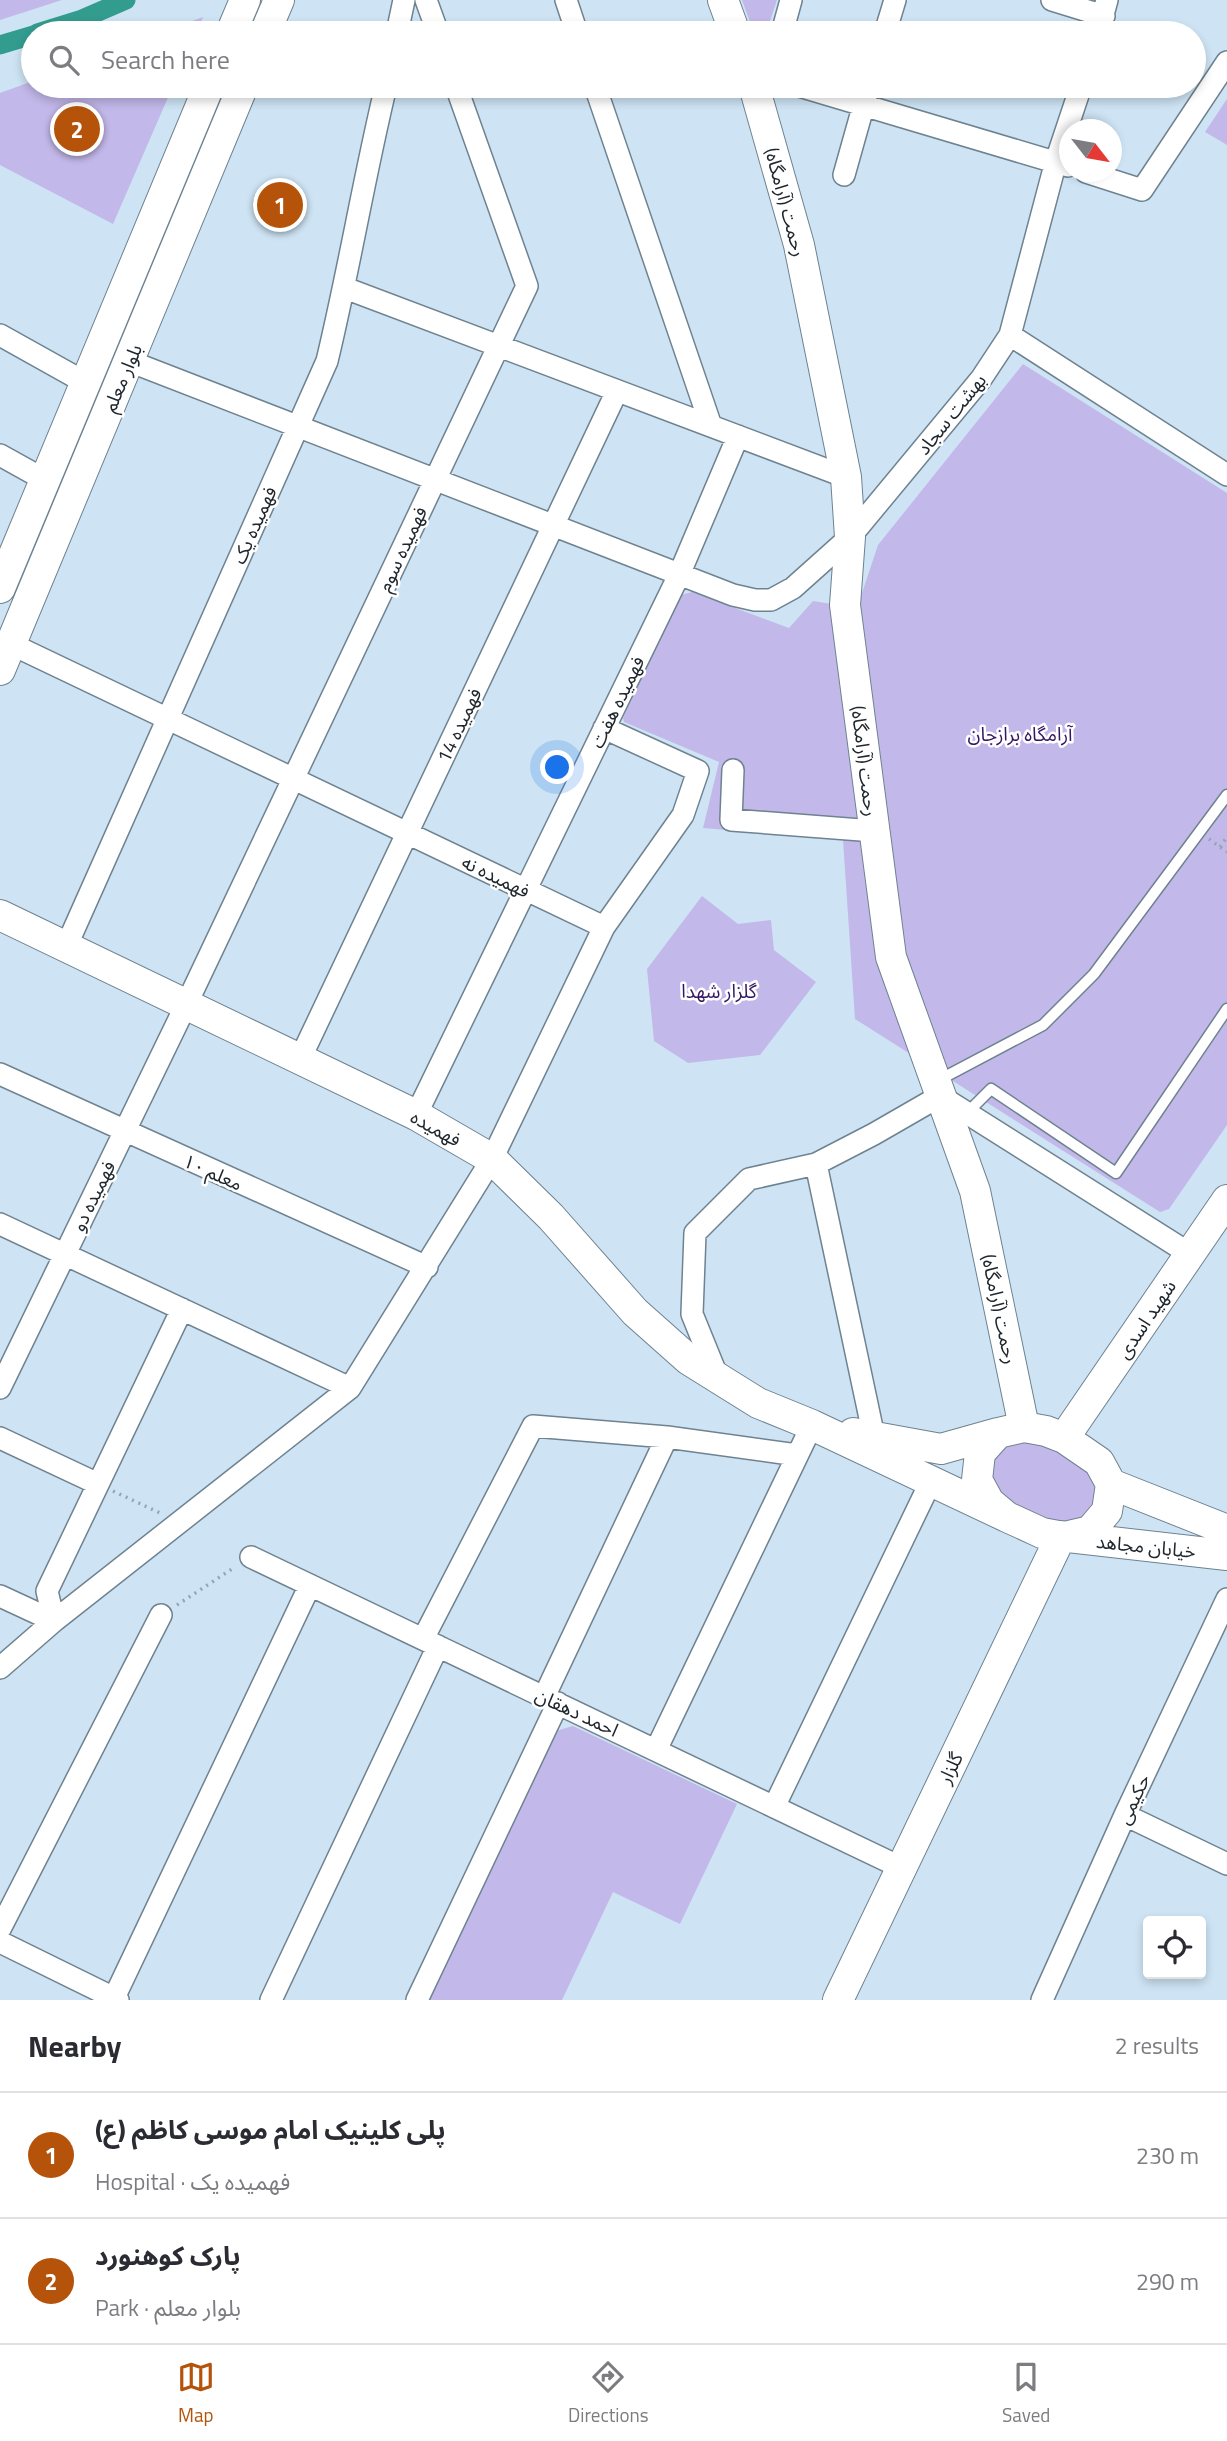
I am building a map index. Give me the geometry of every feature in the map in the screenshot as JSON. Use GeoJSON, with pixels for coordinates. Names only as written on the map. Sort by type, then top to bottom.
{"type":"FeatureCollection","features":[{"type":"Feature","properties":{"kind":"street"},"geometry":{"type":"LineString","coordinates":[[236,21],[245,0]]}},
{"type":"Feature","properties":{"kind":"street"},"geometry":{"type":"LineString","coordinates":[[270,21],[279,0]]}},
{"type":"Feature","properties":{"kind":"street"},"geometry":{"type":"LineString","coordinates":[[400,21],[404,0]]}},
{"type":"Feature","properties":{"kind":"street"},"geometry":{"type":"LineString","coordinates":[[426,0],[434,21]]}},
{"type":"Feature","properties":{"kind":"street"},"geometry":{"type":"LineString","coordinates":[[566,0],[573,21]]}},
{"type":"Feature","properties":{"kind":"street"},"geometry":{"type":"LineString","coordinates":[[723,0],[731,21]]}},
{"type":"Feature","properties":{"kind":"street"},"geometry":{"type":"LineString","coordinates":[[785,21],[791,0]]}},
{"type":"Feature","properties":{"kind":"street"},"geometry":{"type":"LineString","coordinates":[[889,21],[895,0]]}},
{"type":"Feature","properties":{"kind":"street"},"geometry":{"type":"LineString","coordinates":[[1052,0],[1103,16]]}},
{"type":"Feature","properties":{"kind":"street"},"geometry":{"type":"LineString","coordinates":[[1206,94],[1227,62]]}},
{"type":"Feature","properties":{"kind":"street","name":"بلوار معلم"},"geometry":{"type":"LineString","coordinates":[[0,589],[204,98]]}},
{"type":"Feature","properties":{"kind":"street","name":"بلوار معلم"},"geometry":{"type":"LineString","coordinates":[[5,657],[238,98]]}},
{"type":"Feature","properties":{"kind":"street","name":"فهمیده یک"},"geometry":{"type":"LineString","coordinates":[[66,947],[162,716],[294,425],[327,361],[345,288],[365,175],[383,98]]}},
{"type":"Feature","properties":{"kind":"street","name":"فهمیده سوم"},"geometry":{"type":"LineString","coordinates":[[186,1005],[527,286],[460,98]]}},
{"type":"Feature","properties":{"kind":"street"},"geometry":{"type":"LineString","coordinates":[[599,98],[711,426]]}},
{"type":"Feature","properties":{"kind":"street","name":"رحمت (آرامگاه)"},"geometry":{"type":"LineString","coordinates":[[762,98],[799,246],[846,477],[849,537],[845,605],[891,957],[975,1191],[1011,1430]]}},
{"type":"Feature","properties":{"kind":"street"},"geometry":{"type":"LineString","coordinates":[[837,98],[1059,163]]}},
{"type":"Feature","properties":{"kind":"street"},"geometry":{"type":"LineString","coordinates":[[844,175],[865,98]]}},
{"type":"Feature","properties":{"kind":"street","name":"بهشت سجاد"},"geometry":{"type":"LineString","coordinates":[[1073,119],[1078,98]]}},
{"type":"Feature","properties":{"kind":"street"},"geometry":{"type":"LineString","coordinates":[[1118,182],[1143,190],[1203,98]]}},
{"type":"Feature","properties":{"kind":"street","name":"بهشت سجاد"},"geometry":{"type":"LineString","coordinates":[[679,575],[733,595],[771,600],[793,588],[849,537],[981,379],[1010,335],[1059,177]]}},
{"type":"Feature","properties":{"kind":"street"},"geometry":{"type":"LineString","coordinates":[[345,288],[846,477]]}},
{"type":"Feature","properties":{"kind":"street"},"geometry":{"type":"LineString","coordinates":[[0,335],[86,383]]}},
{"type":"Feature","properties":{"kind":"street"},"geometry":{"type":"LineString","coordinates":[[1010,335],[1227,475]]}},
{"type":"Feature","properties":{"kind":"street"},"geometry":{"type":"LineString","coordinates":[[129,361],[679,575]]}},
{"type":"Feature","properties":{"kind":"street","name":"فهمیده 14"},"geometry":{"type":"LineString","coordinates":[[300,1059],[617,391]]}},
{"type":"Feature","properties":{"kind":"street","name":"فهمیده هفت"},"geometry":{"type":"LineString","coordinates":[[416,1115],[679,575],[738,436]]}},
{"type":"Feature","properties":{"kind":"street"},"geometry":{"type":"LineString","coordinates":[[0,455],[46,480]]}},
{"type":"Feature","properties":{"kind":"street","name":"فهمیده نه"},"geometry":{"type":"LineString","coordinates":[[5,657],[162,716],[604,927]]}},
{"type":"Feature","properties":{"kind":"street"},"geometry":{"type":"LineString","coordinates":[[0,1668],[178,1521],[350,1388],[492,1159],[604,927],[683,815],[698,771],[604,728]]}},
{"type":"Feature","properties":{"kind":"street"},"geometry":{"type":"LineString","coordinates":[[733,770],[731,820],[874,831]]}},
{"type":"Feature","properties":{"kind":"street","name":"فهمیده"},"geometry":{"type":"LineString","coordinates":[[0,915],[416,1115],[492,1159],[551,1217],[635,1312],[689,1360],[758,1403],[812,1425]]}},
{"type":"Feature","properties":{"kind":"street","name":"فهمیده دو"},"geometry":{"type":"LineString","coordinates":[[0,1388],[186,1005]]}},
{"type":"Feature","properties":{"kind":"street","name":"معلم ۱۰"},"geometry":{"type":"LineString","coordinates":[[0,1074],[427,1267]]}},
{"type":"Feature","properties":{"kind":"street"},"geometry":{"type":"LineString","coordinates":[[718,1378],[692,1314],[695,1233],[749,1179],[816,1164],[874,1135],[937,1089],[967,1113],[1190,1254]]}},
{"type":"Feature","properties":{"kind":"street"},"geometry":{"type":"LineString","coordinates":[[816,1164],[874,1437]]}},
{"type":"Feature","properties":{"kind":"street","name":"شهید اسدی"},"geometry":{"type":"LineString","coordinates":[[1064,1438],[1227,1200]]}},
{"type":"Feature","properties":{"kind":"street"},"geometry":{"type":"LineString","coordinates":[[0,1224],[350,1388]]}},
{"type":"Feature","properties":{"kind":"street"},"geometry":{"type":"LineString","coordinates":[[54,1621],[47,1591],[96,1483],[182,1309]]}},
{"type":"Feature","properties":{"kind":"street"},"geometry":{"type":"LineString","coordinates":[[812,1425],[940,1448],[1011,1430],[1064,1438],[1099,1461],[1111,1484],[1107,1511],[1090,1531],[1063,1536],[1042,1532],[812,1425]]}},
{"type":"Feature","properties":{"kind":"street"},"geometry":{"type":"LineString","coordinates":[[656,1750],[812,1425]]}},
{"type":"Feature","properties":{"kind":"street"},"geometry":{"type":"LineString","coordinates":[[271,2000],[431,1642],[533,1426],[667,1437],[797,1455]]}},
{"type":"Feature","properties":{"kind":"street"},"geometry":{"type":"LineString","coordinates":[[1007,1517],[989,1502],[977,1480],[981,1453],[1011,1430]]}},
{"type":"Feature","properties":{"kind":"street"},"geometry":{"type":"LineString","coordinates":[[418,2000],[667,1437]]}},
{"type":"Feature","properties":{"kind":"street"},"geometry":{"type":"LineString","coordinates":[[0,1438],[96,1483]]}},
{"type":"Feature","properties":{"kind":"street"},"geometry":{"type":"LineString","coordinates":[[774,1807],[931,1481]]}},
{"type":"Feature","properties":{"kind":"street","name":"خیابان مجاهد"},"geometry":{"type":"LineString","coordinates":[[1111,1484],[1223,1521]]}},
{"type":"Feature","properties":{"kind":"street","name":"خیابان مجاهد"},"geometry":{"type":"LineString","coordinates":[[1063,1536],[1227,1555]]}},
{"type":"Feature","properties":{"kind":"street","name":"گلزار"},"geometry":{"type":"LineString","coordinates":[[838,2000],[1063,1536]]}},
{"type":"Feature","properties":{"kind":"street","name":"احمد دهقان"},"geometry":{"type":"LineString","coordinates":[[251,1557],[902,1868]]}},
{"type":"Feature","properties":{"kind":"street"},"geometry":{"type":"LineString","coordinates":[[0,1942],[82,1992],[116,1999],[310,1585]]}},
{"type":"Feature","properties":{"kind":"street"},"geometry":{"type":"LineString","coordinates":[[0,1596],[54,1621]]}},
{"type":"Feature","properties":{"kind":"street","name":"حکیمی"},"geometry":{"type":"LineString","coordinates":[[1042,2000],[1125,1815],[1227,1599]]}},
{"type":"Feature","properties":{"kind":"street"},"geometry":{"type":"LineString","coordinates":[[0,1929],[161,1615]]}},
{"type":"Feature","properties":{"kind":"street"},"geometry":{"type":"LineString","coordinates":[[1125,1815],[1227,1864]]}},
{"type":"Feature","properties":{"kind":"lane"},"geometry":{"type":"LineString","coordinates":[[937,1089],[1043,1026],[1094,974],[1227,795]]}},
{"type":"Feature","properties":{"kind":"lane"},"geometry":{"type":"LineString","coordinates":[[967,1113],[991,1089],[1116,1173],[1227,1009]]}},
{"type":"Feature","properties":{"kind":"path"},"geometry":{"type":"LineString","coordinates":[[1227,837],[1220,847],[1227,852]]}},
{"type":"Feature","properties":{"kind":"path"},"geometry":{"type":"LineString","coordinates":[[96,1483],[178,1521]]}},
{"type":"Feature","properties":{"kind":"path"},"geometry":{"type":"LineString","coordinates":[[161,1615],[251,1557]]}},
{"type":"Feature","properties":{"kind":"green space"},"geometry":{"type":"Polygon","coordinates":[[[0,0],[62,0],[0,20],[0,0]]]}},
{"type":"Feature","properties":{"kind":"green space"},"geometry":{"type":"Polygon","coordinates":[[[742,0],[777,0],[770,21],[750,21],[742,0]]]}},
{"type":"Feature","properties":{"kind":"green space"},"geometry":{"type":"Polygon","coordinates":[[[21,85],[21,98],[168,98],[113,224],[0,165],[0,93],[21,85]]]}},
{"type":"Feature","properties":{"kind":"green space"},"geometry":{"type":"Polygon","coordinates":[[[1227,99],[1227,145],[1205,132],[1227,99]]]}},
{"type":"Feature","properties":{"kind":"green space","name":"آرامگاه برازجان"},"geometry":{"type":"Polygon","coordinates":[[[1023,364],[1227,493],[1227,1125],[1169,1209],[1160,1212],[855,1019],[843,840],[703,828],[719,762],[624,722],[623,718],[681,595],[692,592],[789,628],[813,601],[857,608],[878,545],[1023,364]]]}},
{"type":"Feature","properties":{"kind":"green space","name":"گلزار شهدا"},"geometry":{"type":"Polygon","coordinates":[[[702,896],[738,924],[771,920],[774,950],[816,982],[760,1055],[688,1063],[654,1041],[647,969],[702,896]]]}},
{"type":"Feature","properties":{"kind":"green space"},"geometry":{"type":"Polygon","coordinates":[[[1024,1441],[1061,1452],[1083,1466],[1095,1486],[1094,1504],[1086,1515],[1069,1522],[1051,1522],[1033,1516],[1015,1505],[1001,1491],[992,1476],[992,1462],[1001,1450],[1024,1441]]]}},
{"type":"Feature","properties":{"kind":"green space"},"geometry":{"type":"Polygon","coordinates":[[[573,1726],[737,1804],[680,1924],[613,1892],[562,2000],[429,2000],[556,1731],[573,1726]]]}},
{"type":"Feature","properties":{"kind":"waterway"},"geometry":{"type":"LineString","coordinates":[[76,21],[126,0]]}},
{"type":"Feature","properties":{"kind":"waterway"},"geometry":{"type":"LineString","coordinates":[[0,45],[21,39]]}},
{"type":"Feature","properties":{"kind":"place","name":"پارک کوهنورد"},"geometry":{"type":"Point","coordinates":[77,129]}},
{"type":"Feature","properties":{"kind":"place","name":"پلی کلینیک امام موسی کاظم (ع)"},"geometry":{"type":"Point","coordinates":[280,205]}}]}
